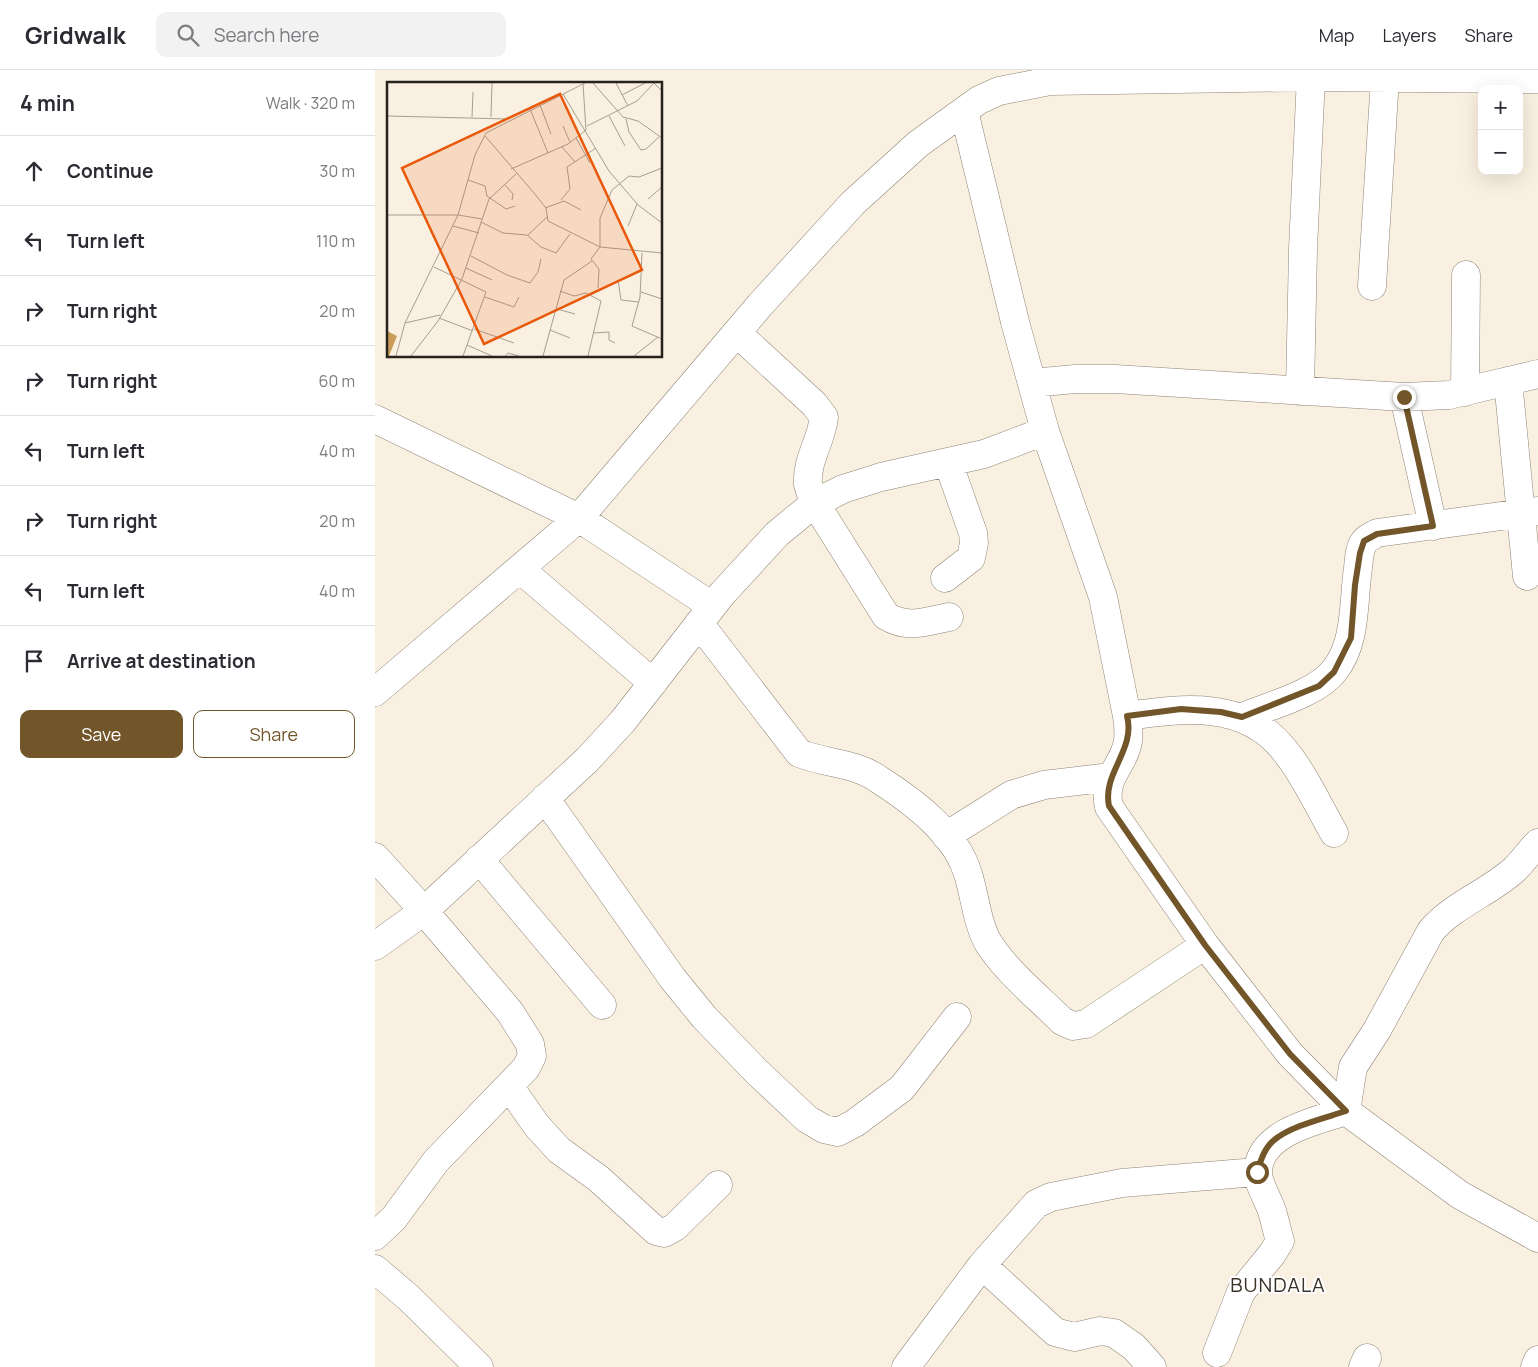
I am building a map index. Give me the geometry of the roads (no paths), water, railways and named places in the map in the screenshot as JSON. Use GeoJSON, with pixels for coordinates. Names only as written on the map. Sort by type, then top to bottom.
{"type":"FeatureCollection","features":[{"type":"Feature","properties":{"kind":"street"},"geometry":{"type":"LineString","coordinates":[[375,692],[579,518],[737,333],[853,203],[918,144],[964,111],[999,91],[1051,81],[1154,75],[1538,79]]}},
{"type":"Feature","properties":{"kind":"street"},"geometry":{"type":"LineString","coordinates":[[1300,391],[1303,249],[1311,77]]}},
{"type":"Feature","properties":{"kind":"street"},"geometry":{"type":"LineString","coordinates":[[1372,286],[1385,78]]}},
{"type":"Feature","properties":{"kind":"street"},"geometry":{"type":"LineString","coordinates":[[964,111],[1045,431],[1061,471],[1103,597],[1127,716],[1128,742],[1111,777],[1106,794],[1109,806],[1205,945],[1290,1054],[1346,1111],[1460,1195],[1538,1238]]}},
{"type":"Feature","properties":{"kind":"street"},"geometry":{"type":"LineString","coordinates":[[1465,392],[1466,276]]}},
{"type":"Feature","properties":{"kind":"street"},"geometry":{"type":"LineString","coordinates":[[737,333],[815,404],[824,417],[823,430],[812,458],[808,483],[815,503],[885,616],[901,624],[915,624],[949,617]]}},
{"type":"Feature","properties":{"kind":"street"},"geometry":{"type":"LineString","coordinates":[[1032,383],[1075,379],[1115,379],[1404,397],[1449,396],[1538,374]]}},
{"type":"Feature","properties":{"kind":"street"},"geometry":{"type":"LineString","coordinates":[[1508,381],[1529,512],[1527,576]]}},
{"type":"Feature","properties":{"kind":"street"},"geometry":{"type":"LineString","coordinates":[[1404,397],[1433,526]]}},
{"type":"Feature","properties":{"kind":"street"},"geometry":{"type":"LineString","coordinates":[[375,419],[579,518],[706,614],[799,752],[813,758],[848,764],[877,778],[911,803],[946,836],[958,852],[967,872],[989,943],[1011,970],[1062,1022],[1073,1026],[1086,1024],[1205,945]]}},
{"type":"Feature","properties":{"kind":"street"},"geometry":{"type":"LineString","coordinates":[[375,946],[424,911],[593,754],[623,721],[706,614],[777,534],[815,503],[843,489],[881,477],[983,454],[1045,431]]}},
{"type":"Feature","properties":{"kind":"street"},"geometry":{"type":"LineString","coordinates":[[945,578],[971,558],[974,544],[947,462]]}},
{"type":"Feature","properties":{"kind":"street"},"geometry":{"type":"LineString","coordinates":[[1242,717],[1319,686],[1334,672],[1351,638],[1355,585],[1360,553],[1364,541],[1377,534],[1529,512]]}},
{"type":"Feature","properties":{"kind":"street"},"geometry":{"type":"LineString","coordinates":[[520,569],[653,683]]}},
{"type":"Feature","properties":{"kind":"street"},"geometry":{"type":"LineString","coordinates":[[1127,716],[1181,709],[1221,712],[1242,717],[1263,728],[1285,750],[1334,832]]}},
{"type":"Feature","properties":{"kind":"street"},"geometry":{"type":"LineString","coordinates":[[946,836],[1011,796],[1044,785],[1111,777]]}},
{"type":"Feature","properties":{"kind":"street"},"geometry":{"type":"LineString","coordinates":[[545,798],[673,978],[704,1017],[755,1071],[807,1119],[824,1130],[838,1132],[847,1128],[902,1088],[957,1017]]}},
{"type":"Feature","properties":{"kind":"street"},"geometry":{"type":"LineString","coordinates":[[1346,1111],[1353,1067],[1377,1030],[1431,931],[1441,919],[1514,870],[1538,843]]}},
{"type":"Feature","properties":{"kind":"street"},"geometry":{"type":"LineString","coordinates":[[375,857],[510,1012],[531,1044],[532,1056],[526,1068],[436,1161],[394,1218],[375,1236]]}},
{"type":"Feature","properties":{"kind":"street"},"geometry":{"type":"LineString","coordinates":[[479,859],[602,1005]]}},
{"type":"Feature","properties":{"kind":"street"},"geometry":{"type":"LineString","coordinates":[[509,1086],[537,1126],[559,1150],[599,1179],[656,1230],[664,1233],[675,1227],[718,1184]]}},
{"type":"Feature","properties":{"kind":"street"},"geometry":{"type":"LineString","coordinates":[[1217,1353],[1241,1292],[1272,1254],[1279,1241],[1271,1210],[1257,1172],[1263,1154],[1274,1140],[1299,1127],[1346,1111]]}},
{"type":"Feature","properties":{"kind":"street"},"geometry":{"type":"LineString","coordinates":[[913,1364],[982,1264],[1036,1204],[1051,1198],[1122,1183],[1257,1172]]}},
{"type":"Feature","properties":{"kind":"street"},"geometry":{"type":"LineString","coordinates":[[982,1264],[1055,1332],[1074,1337],[1099,1331],[1114,1333],[1135,1347],[1152,1367]]}},
{"type":"Feature","properties":{"kind":"street"},"geometry":{"type":"LineString","coordinates":[[375,1269],[415,1304],[479,1367]]}},
{"type":"Feature","properties":{"kind":"street"},"geometry":{"type":"LineString","coordinates":[[1535,1367],[1538,1360]]}},
{"type":"Feature","properties":{"kind":"district","name":"BUNDALA"},"geometry":{"type":"Point","coordinates":[1278,1284]}}]}
